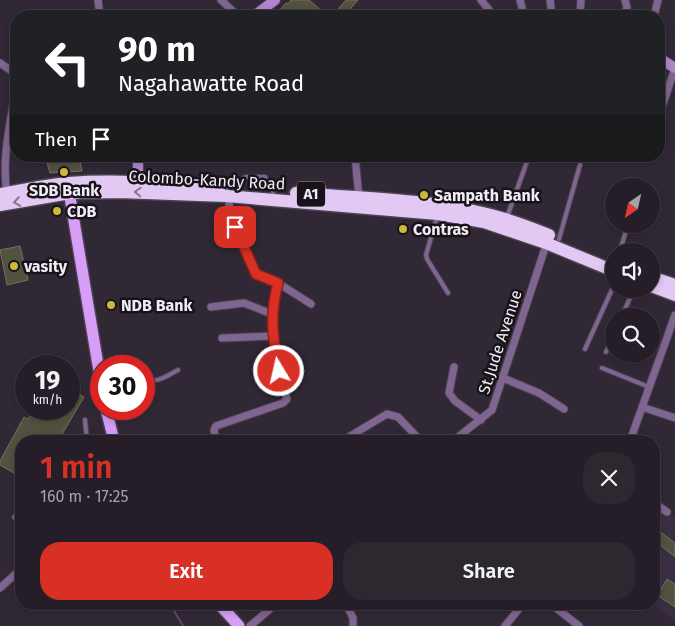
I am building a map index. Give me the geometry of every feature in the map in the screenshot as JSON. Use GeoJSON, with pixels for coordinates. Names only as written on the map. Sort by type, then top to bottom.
{"type":"FeatureCollection","features":[{"type":"Feature","properties":{"kind":"highway","name":"Colombo-Kandy Road"},"geometry":{"type":"LineString","coordinates":[[4,193],[138,182],[226,192],[359,202],[436,205],[506,219],[605,266]]}},
{"type":"Feature","properties":{"kind":"highway","name":"Colombo-Kandy Road"},"geometry":{"type":"LineString","coordinates":[[0,205],[69,188],[119,192],[226,192],[239,189],[273,192],[359,202],[484,222],[551,239],[605,259]]}},
{"type":"Feature","properties":{"kind":"highway"},"geometry":{"type":"LineString","coordinates":[[660,280],[674,285]]}},
{"type":"Feature","properties":{"kind":"highway"},"geometry":{"type":"LineString","coordinates":[[660,286],[674,285]]}},
{"type":"Feature","properties":{"kind":"main road"},"geometry":{"type":"LineString","coordinates":[[69,188],[97,355]]}},
{"type":"Feature","properties":{"kind":"main road"},"geometry":{"type":"LineString","coordinates":[[109,420],[112,435]]}},
{"type":"Feature","properties":{"kind":"main road"},"geometry":{"type":"LineString","coordinates":[[224,610],[239,626]]}},
{"type":"Feature","properties":{"kind":"street"},"geometry":{"type":"LineString","coordinates":[[221,0],[232,10]]}},
{"type":"Feature","properties":{"kind":"street"},"geometry":{"type":"LineString","coordinates":[[262,10],[275,0]]}},
{"type":"Feature","properties":{"kind":"street"},"geometry":{"type":"LineString","coordinates":[[481,0],[489,10]]}},
{"type":"Feature","properties":{"kind":"street"},"geometry":{"type":"LineString","coordinates":[[665,98],[675,68]]}},
{"type":"Feature","properties":{"kind":"street"},"geometry":{"type":"LineString","coordinates":[[4,193],[10,131]]}},
{"type":"Feature","properties":{"kind":"street"},"geometry":{"type":"LineString","coordinates":[[138,162],[138,182]]}},
{"type":"Feature","properties":{"kind":"street"},"geometry":{"type":"LineString","coordinates":[[355,162],[359,202]]}},
{"type":"Feature","properties":{"kind":"street"},"geometry":{"type":"LineString","coordinates":[[226,192],[235,227],[256,274],[278,283],[311,304]]}},
{"type":"Feature","properties":{"kind":"street","name":"St.Jude Avenue"},"geometry":{"type":"LineString","coordinates":[[461,435],[492,410],[551,239]]}},
{"type":"Feature","properties":{"kind":"street"},"geometry":{"type":"LineString","coordinates":[[215,435],[214,430],[216,426],[283,403],[286,399],[279,371],[272,326],[273,302],[278,283]]}},
{"type":"Feature","properties":{"kind":"street"},"geometry":{"type":"LineString","coordinates":[[211,306],[244,303],[272,314]]}},
{"type":"Feature","properties":{"kind":"street"},"geometry":{"type":"LineString","coordinates":[[632,435],[675,315]]}},
{"type":"Feature","properties":{"kind":"street"},"geometry":{"type":"LineString","coordinates":[[222,338],[273,336]]}},
{"type":"Feature","properties":{"kind":"street"},"geometry":{"type":"LineString","coordinates":[[454,367],[449,393],[455,401],[481,420]]}},
{"type":"Feature","properties":{"kind":"street"},"geometry":{"type":"LineString","coordinates":[[503,378],[540,393],[564,409]]}},
{"type":"Feature","properties":{"kind":"street"},"geometry":{"type":"LineString","coordinates":[[642,407],[675,418]]}},
{"type":"Feature","properties":{"kind":"street"},"geometry":{"type":"LineString","coordinates":[[352,435],[387,414],[398,418],[416,435]]}},
{"type":"Feature","properties":{"kind":"street"},"geometry":{"type":"LineString","coordinates":[[660,507],[667,512]]}},
{"type":"Feature","properties":{"kind":"street"},"geometry":{"type":"LineString","coordinates":[[0,588],[15,574]]}},
{"type":"Feature","properties":{"kind":"street"},"geometry":{"type":"LineString","coordinates":[[250,626],[269,610]]}},
{"type":"Feature","properties":{"kind":"street"},"geometry":{"type":"LineString","coordinates":[[349,610],[353,626]]}},
{"type":"Feature","properties":{"kind":"street"},"geometry":{"type":"LineString","coordinates":[[505,626],[518,610]]}},
{"type":"Feature","properties":{"kind":"street"},"geometry":{"type":"LineString","coordinates":[[559,610],[579,626]]}},
{"type":"Feature","properties":{"kind":"lane"},"geometry":{"type":"LineString","coordinates":[[506,219],[528,162]]}},
{"type":"Feature","properties":{"kind":"lane"},"geometry":{"type":"LineString","coordinates":[[551,239],[580,165]]}},
{"type":"Feature","properties":{"kind":"lane"},"geometry":{"type":"LineString","coordinates":[[438,214],[426,255],[448,293]]}},
{"type":"Feature","properties":{"kind":"lane"},"geometry":{"type":"LineString","coordinates":[[585,349],[608,298]]}},
{"type":"Feature","properties":{"kind":"lane"},"geometry":{"type":"LineString","coordinates":[[602,368],[649,387]]}},
{"type":"Feature","properties":{"kind":"lane"},"geometry":{"type":"LineString","coordinates":[[155,381],[178,370]]}},
{"type":"Feature","properties":{"kind":"lane"},"geometry":{"type":"LineString","coordinates":[[85,420],[86,435]]}},
{"type":"Feature","properties":{"kind":"shaded area"},"geometry":{"type":"Polygon","coordinates":[[[660,509],[669,515],[675,516],[675,620],[660,610],[660,509]]]}},
{"type":"Feature","properties":{"kind":"building"},"geometry":{"type":"Polygon","coordinates":[[[291,0],[309,0],[321,10],[280,10],[286,3],[288,4],[291,0]]]}},
{"type":"Feature","properties":{"kind":"building"},"geometry":{"type":"Polygon","coordinates":[[[346,0],[358,0],[349,10],[337,10],[346,0]]]}},
{"type":"Feature","properties":{"kind":"building"},"geometry":{"type":"Polygon","coordinates":[[[47,162],[80,162],[82,171],[50,173],[47,162]]]}},
{"type":"Feature","properties":{"kind":"building","name":"vasity"},"geometry":{"type":"Polygon","coordinates":[[[20,246],[28,280],[7,285],[0,250],[20,246]]]}},
{"type":"Feature","properties":{"kind":"building"},"geometry":{"type":"Polygon","coordinates":[[[80,395],[84,397],[80,404],[80,395]]]}},
{"type":"Feature","properties":{"kind":"building"},"geometry":{"type":"Polygon","coordinates":[[[22,420],[70,420],[62,435],[15,435],[15,474],[0,465],[0,461],[22,420]]]}},
{"type":"Feature","properties":{"kind":"building"},"geometry":{"type":"Polygon","coordinates":[[[660,532],[675,543],[675,557],[660,545],[660,532]]]}},
{"type":"Feature","properties":{"kind":"building"},"geometry":{"type":"Polygon","coordinates":[[[667,579],[675,584],[675,607],[660,597],[660,590],[667,579]]]}},
{"type":"Feature","properties":{"kind":"waterway"},"geometry":{"type":"LineString","coordinates":[[174,610],[183,626]]}},
{"type":"Feature","properties":{"kind":"place","name":"SDB Bank"},"geometry":{"type":"Point","coordinates":[64,172]}},
{"type":"Feature","properties":{"kind":"place","name":"Sampath Bank"},"geometry":{"type":"Point","coordinates":[424,195]}},
{"type":"Feature","properties":{"kind":"place","name":"CDB"},"geometry":{"type":"Point","coordinates":[57,211]}},
{"type":"Feature","properties":{"kind":"place","name":"Contras"},"geometry":{"type":"Point","coordinates":[403,229]}},
{"type":"Feature","properties":{"kind":"place","name":"vasity"},"geometry":{"type":"Point","coordinates":[14,266]}},
{"type":"Feature","properties":{"kind":"place","name":"NDB Bank"},"geometry":{"type":"Point","coordinates":[111,305]}},
{"type":"Feature","properties":{"kind":"route"},"geometry":{"type":"LineString","coordinates":[[235,227],[256,274],[278,283],[273,302],[272,326],[279,371]]}}]}
